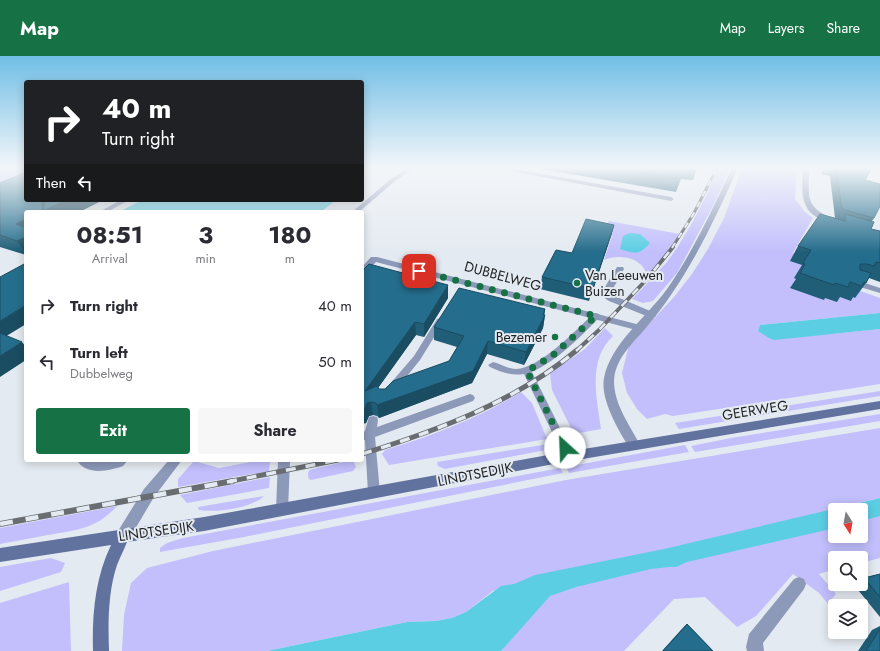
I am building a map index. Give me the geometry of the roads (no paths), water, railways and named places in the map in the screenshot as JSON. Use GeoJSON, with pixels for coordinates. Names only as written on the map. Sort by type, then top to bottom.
{"type":"FeatureCollection","features":[{"type":"Feature","properties":{"kind":"main road","name":"GEERWEG"},"geometry":{"type":"LineString","coordinates":[[634,445],[880,406]]}},
{"type":"Feature","properties":{"kind":"main road","name":"LINDTSEDIJK"},"geometry":{"type":"LineString","coordinates":[[0,555],[204,524],[634,445]]}},
{"type":"Feature","properties":{"kind":"main road"},"geometry":{"type":"LineString","coordinates":[[101,651],[103,597],[110,566],[123,536]]}},
{"type":"Feature","properties":{"kind":"street"},"geometry":{"type":"LineString","coordinates":[[634,445],[624,428],[613,403],[609,380],[616,358],[624,344],[652,315],[678,282],[700,244],[722,196]]}},
{"type":"Feature","properties":{"kind":"street"},"geometry":{"type":"LineString","coordinates":[[806,196],[806,202],[809,208],[824,219],[838,224]]}},
{"type":"Feature","properties":{"kind":"street","name":"DUBBELWEG"},"geometry":{"type":"LineString","coordinates":[[364,270],[374,259],[462,285],[596,316],[640,328]]}},
{"type":"Feature","properties":{"kind":"street"},"geometry":{"type":"LineString","coordinates":[[123,536],[149,493],[174,462]]}},
{"type":"Feature","properties":{"kind":"street"},"geometry":{"type":"LineString","coordinates":[[756,651],[754,648],[755,640],[799,584]]}},
{"type":"Feature","properties":{"kind":"lane"},"geometry":{"type":"LineString","coordinates":[[357,210],[374,196]]}},
{"type":"Feature","properties":{"kind":"lane"},"geometry":{"type":"LineString","coordinates":[[652,196],[670,199]]}},
{"type":"Feature","properties":{"kind":"lane"},"geometry":{"type":"LineString","coordinates":[[106,210],[122,202]]}},
{"type":"Feature","properties":{"kind":"lane"},"geometry":{"type":"LineString","coordinates":[[620,269],[606,292],[606,295],[612,299],[652,315]]}},
{"type":"Feature","properties":{"kind":"lane"},"geometry":{"type":"LineString","coordinates":[[853,282],[880,291]]}},
{"type":"Feature","properties":{"kind":"lane"},"geometry":{"type":"LineString","coordinates":[[384,398],[417,358],[444,314]]}},
{"type":"Feature","properties":{"kind":"lane"},"geometry":{"type":"LineString","coordinates":[[493,365],[516,372],[527,371],[552,356],[596,316]]}},
{"type":"Feature","properties":{"kind":"lane"},"geometry":{"type":"LineString","coordinates":[[527,371],[569,456]]}},
{"type":"Feature","properties":{"kind":"lane"},"geometry":{"type":"LineString","coordinates":[[366,436],[470,398]]}},
{"type":"Feature","properties":{"kind":"lane"},"geometry":{"type":"LineString","coordinates":[[373,420],[366,436],[374,493]]}},
{"type":"Feature","properties":{"kind":"lane"},"geometry":{"type":"LineString","coordinates":[[87,462],[96,467],[119,462]]}},
{"type":"Feature","properties":{"kind":"lane"},"geometry":{"type":"LineString","coordinates":[[282,510],[284,462]]}},
{"type":"Feature","properties":{"kind":"railway"},"geometry":{"type":"LineString","coordinates":[[672,248],[703,196]]}},
{"type":"Feature","properties":{"kind":"railway"},"geometry":{"type":"LineString","coordinates":[[576,351],[599,330],[647,279],[673,247]]}},
{"type":"Feature","properties":{"kind":"railway"},"geometry":{"type":"LineString","coordinates":[[364,453],[448,424],[502,399],[528,385],[577,350]]}},
{"type":"Feature","properties":{"kind":"railway"},"geometry":{"type":"LineString","coordinates":[[227,482],[328,462]]}},
{"type":"Feature","properties":{"kind":"railway"},"geometry":{"type":"LineString","coordinates":[[0,524],[233,481]]}},
{"type":"Feature","properties":{"kind":"place","name":"Van Leeuwen Buizen"},"geometry":{"type":"Point","coordinates":[577,283]}},
{"type":"Feature","properties":{"kind":"place","name":"Bezemer"},"geometry":{"type":"Point","coordinates":[555,337]}}]}
